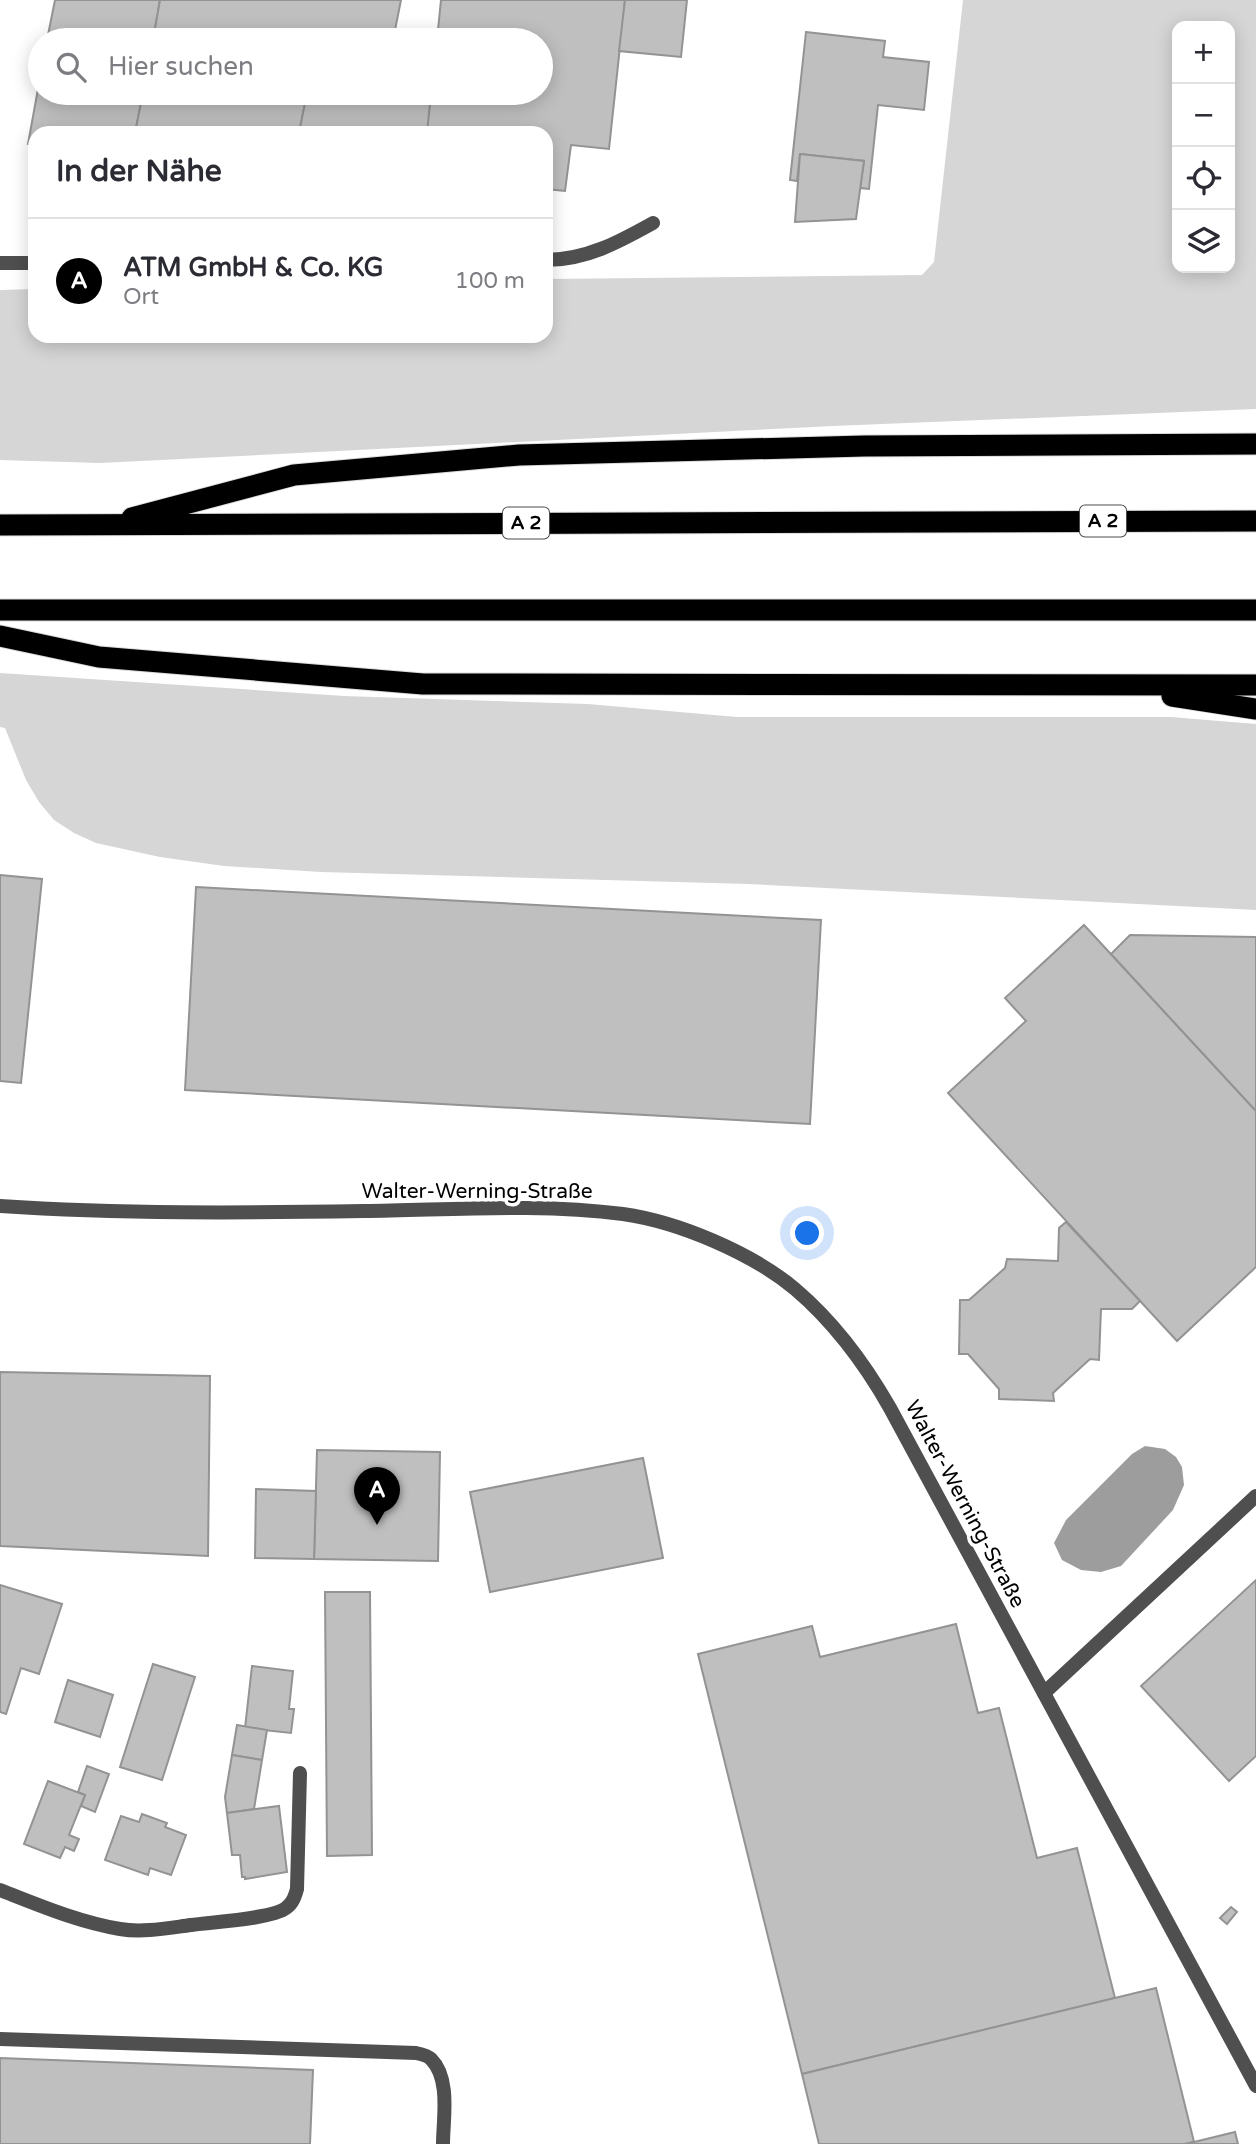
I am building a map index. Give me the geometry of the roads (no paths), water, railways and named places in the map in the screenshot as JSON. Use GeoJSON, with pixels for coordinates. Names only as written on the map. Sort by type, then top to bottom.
{"type":"FeatureCollection","features":[{"type":"Feature","properties":{"kind":"highway"},"geometry":{"type":"LineString","coordinates":[[103,526],[295,475],[519,455],[864,446],[1256,444]]}},
{"type":"Feature","properties":{"kind":"highway","name":"A 2"},"geometry":{"type":"LineString","coordinates":[[0,525],[1256,521]]}},
{"type":"Feature","properties":{"kind":"highway"},"geometry":{"type":"LineString","coordinates":[[0,610],[1256,610]]}},
{"type":"Feature","properties":{"kind":"highway"},"geometry":{"type":"LineString","coordinates":[[0,636],[99,657],[423,684],[1256,685]]}},
{"type":"Feature","properties":{"kind":"highway"},"geometry":{"type":"LineString","coordinates":[[1114,686],[1256,709]]}},
{"type":"Feature","properties":{"kind":"street"},"geometry":{"type":"LineString","coordinates":[[553,260],[566,260],[597,251],[653,223]]}},
{"type":"Feature","properties":{"kind":"street"},"geometry":{"type":"LineString","coordinates":[[0,263],[28,263]]}},
{"type":"Feature","properties":{"kind":"street","name":"Walter-Werning-Straße"},"geometry":{"type":"LineString","coordinates":[[0,1206],[130,1213],[548,1208],[625,1214],[657,1221],[727,1247],[794,1288],[831,1325],[870,1373],[1256,2086]]}},
{"type":"Feature","properties":{"kind":"street"},"geometry":{"type":"LineString","coordinates":[[1044,1693],[1256,1496]]}},
{"type":"Feature","properties":{"kind":"street"},"geometry":{"type":"LineString","coordinates":[[0,1890],[65,1915],[121,1929],[157,1930],[265,1916],[285,1910],[298,1889],[300,1773]]}},
{"type":"Feature","properties":{"kind":"street"},"geometry":{"type":"LineString","coordinates":[[0,2039],[416,2053],[431,2058],[440,2074],[444,2092],[443,2144]]}},
{"type":"Feature","properties":{"kind":"place","name":"ATM GmbH & Co. KG"},"geometry":{"type":"Point","coordinates":[377,1525]}}]}
